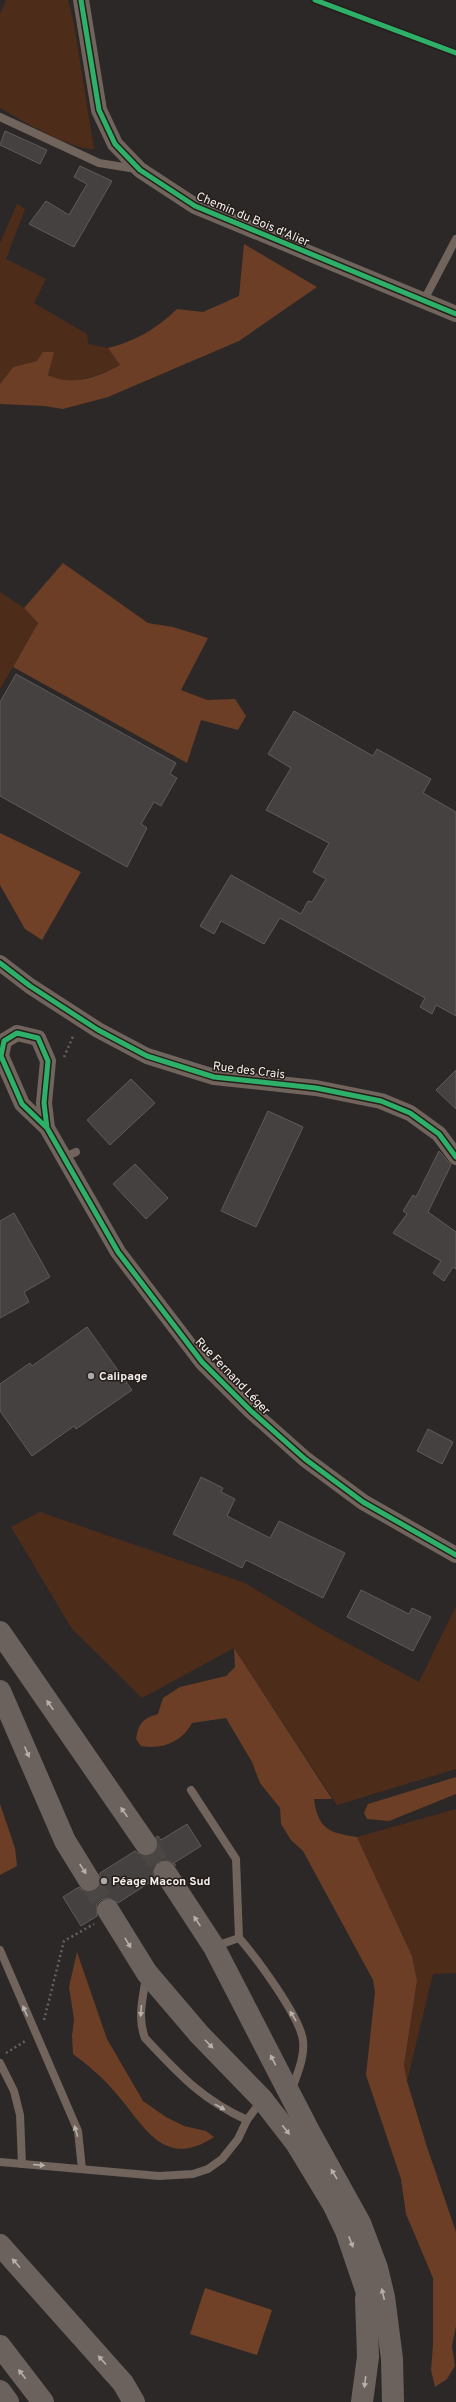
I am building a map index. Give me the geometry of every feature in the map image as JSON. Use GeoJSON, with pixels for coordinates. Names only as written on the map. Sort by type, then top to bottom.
{"type":"FeatureCollection","features":[{"type":"Feature","properties":{"kind":"highway"},"geometry":{"type":"LineString","coordinates":[[0,1632],[146,1844]]}},
{"type":"Feature","properties":{"kind":"highway"},"geometry":{"type":"LineString","coordinates":[[2,1706],[65,1842],[89,1880]]}},
{"type":"Feature","properties":{"kind":"highway"},"geometry":{"type":"LineString","coordinates":[[165,1872],[214,1947],[291,2093],[309,2131],[350,2202],[377,2268],[390,2335],[393,2402]]}},
{"type":"Feature","properties":{"kind":"highway"},"geometry":{"type":"LineString","coordinates":[[109,1912],[147,1973],[199,2034],[262,2099],[296,2143],[333,2204],[356,2256],[378,2333],[381,2374],[379,2402]]}},
{"type":"Feature","properties":{"kind":"highway"},"geometry":{"type":"LineString","coordinates":[[0,2245],[122,2383],[144,2402]]}},
{"type":"Feature","properties":{"kind":"highway"},"geometry":{"type":"LineString","coordinates":[[362,2402],[368,2357],[366,2287]]}},
{"type":"Feature","properties":{"kind":"highway"},"geometry":{"type":"LineString","coordinates":[[0,2346],[43,2402]]}},
{"type":"Feature","properties":{"kind":"highway"},"geometry":{"type":"LineString","coordinates":[[122,2383],[134,2402]]}},
{"type":"Feature","properties":{"kind":"highway"},"geometry":{"type":"LineString","coordinates":[[0,2391],[8,2402]]}},
{"type":"Feature","properties":{"kind":"street","name":"Chemin du Bois d'Alier"},"geometry":{"type":"LineString","coordinates":[[81,0],[99,110],[115,144],[140,170],[195,206],[423,302],[456,314]]}},
{"type":"Feature","properties":{"kind":"street","name":"Rue des Crais"},"geometry":{"type":"LineString","coordinates":[[0,963],[81,1019],[147,1056],[214,1077],[316,1088],[381,1102],[410,1113],[439,1134],[456,1156]]}},
{"type":"Feature","properties":{"kind":"street","name":"Rue Fernand Léger"},"geometry":{"type":"LineString","coordinates":[[47,1128],[44,1103],[48,1061],[38,1038],[17,1033],[4,1041],[1,1056],[22,1104],[47,1128],[70,1155],[118,1252],[202,1362],[251,1411],[305,1459],[363,1502],[456,1555]]}},
{"type":"Feature","properties":{"kind":"lane"},"geometry":{"type":"LineString","coordinates":[[0,117],[100,163],[140,170]]}},
{"type":"Feature","properties":{"kind":"lane"},"geometry":{"type":"LineString","coordinates":[[423,302],[456,239]]}},
{"type":"Feature","properties":{"kind":"lane"},"geometry":{"type":"LineString","coordinates":[[191,1790],[236,1858],[239,1938],[254,1955],[297,2022],[303,2040],[303,2053],[291,2093]]}},
{"type":"Feature","properties":{"kind":"lane"},"geometry":{"type":"LineString","coordinates":[[214,1947],[239,1938]]}},
{"type":"Feature","properties":{"kind":"lane"},"geometry":{"type":"LineString","coordinates":[[0,1950],[78,2131],[82,2169]]}},
{"type":"Feature","properties":{"kind":"lane"},"geometry":{"type":"LineString","coordinates":[[147,1973],[140,2011],[141,2028],[146,2038],[194,2088],[222,2108],[247,2120]]}},
{"type":"Feature","properties":{"kind":"lane"},"geometry":{"type":"LineString","coordinates":[[0,2063],[14,2091],[20,2115],[22,2164]]}},
{"type":"Feature","properties":{"kind":"lane"},"geometry":{"type":"LineString","coordinates":[[0,2162],[159,2176],[193,2174],[208,2169],[222,2159],[238,2139],[247,2120],[262,2099]]}},
{"type":"Feature","properties":{"kind":"path"},"geometry":{"type":"LineString","coordinates":[[64,1058],[81,1019]]}},
{"type":"Feature","properties":{"kind":"path"},"geometry":{"type":"LineString","coordinates":[[0,2057],[35,2034],[44,2023],[64,1941],[109,1912]]}},
{"type":"Feature","properties":{"kind":"shaded area"},"geometry":{"type":"Polygon","coordinates":[[[6,0],[68,0],[74,24],[94,149],[84,148],[60,140],[33,127],[0,108],[0,14],[6,0]]]}},
{"type":"Feature","properties":{"kind":"shaded area"},"geometry":{"type":"Polygon","coordinates":[[[17,204],[25,209],[6,259],[46,279],[34,303],[87,334],[88,344],[108,348],[120,365],[91,377],[67,382],[53,378],[37,361],[13,367],[0,384],[0,243],[17,204]]]}},
{"type":"Feature","properties":{"kind":"shaded area"},"geometry":{"type":"Polygon","coordinates":[[[244,244],[317,287],[239,341],[108,397],[63,409],[44,406],[0,404],[0,384],[13,367],[37,361],[43,352],[54,352],[48,375],[57,379],[66,380],[94,377],[120,365],[108,348],[137,338],[161,323],[177,309],[203,312],[239,296],[244,244]]]}},
{"type":"Feature","properties":{"kind":"shaded area"},"geometry":{"type":"Polygon","coordinates":[[[63,563],[148,623],[173,627],[208,638],[181,690],[207,700],[235,699],[246,716],[238,730],[201,720],[187,763],[13,667],[38,623],[24,608],[63,563]]]}},
{"type":"Feature","properties":{"kind":"shaded area"},"geometry":{"type":"Polygon","coordinates":[[[0,592],[24,608],[38,623],[0,689],[0,592]]]}},
{"type":"Feature","properties":{"kind":"shaded area"},"geometry":{"type":"Polygon","coordinates":[[[0,833],[81,872],[42,940],[25,929],[0,885],[0,833]]]}},
{"type":"Feature","properties":{"kind":"shaded area"},"geometry":{"type":"Polygon","coordinates":[[[40,1512],[245,1583],[325,1631],[419,1682],[456,1606],[456,1769],[337,1805],[234,1648],[142,1698],[72,1629],[11,1527],[40,1512]]]}},
{"type":"Feature","properties":{"kind":"shaded area"},"geometry":{"type":"Polygon","coordinates":[[[234,1648],[332,1799],[314,1799],[318,1817],[326,1828],[339,1834],[357,1837],[412,1956],[417,1981],[404,2065],[407,2081],[426,2144],[456,2232],[456,2326],[452,2346],[455,2366],[447,2379],[435,2387],[431,2370],[433,2345],[433,2278],[406,2214],[401,2179],[366,2075],[375,1992],[373,1980],[303,1851],[291,1840],[281,1824],[280,1808],[260,1783],[252,1762],[226,1718],[192,1723],[188,1730],[177,1740],[156,1747],[141,1746],[136,1739],[138,1729],[142,1722],[158,1714],[163,1698],[180,1687],[226,1676],[235,1667],[234,1648]]]}},
{"type":"Feature","properties":{"kind":"shaded area"},"geometry":{"type":"Polygon","coordinates":[[[456,1777],[456,1794],[389,1821],[367,1819],[364,1813],[368,1804],[456,1777]]]}},
{"type":"Feature","properties":{"kind":"shaded area"},"geometry":{"type":"Polygon","coordinates":[[[0,1804],[15,1848],[17,1866],[0,1875],[0,1804]]]}},
{"type":"Feature","properties":{"kind":"shaded area"},"geometry":{"type":"Polygon","coordinates":[[[456,1809],[456,1973],[433,1974],[407,2081],[404,2065],[417,1981],[412,1956],[357,1837],[456,1809]]]}},
{"type":"Feature","properties":{"kind":"shaded area"},"geometry":{"type":"Polygon","coordinates":[[[77,1952],[107,2039],[143,2101],[166,2117],[184,2126],[206,2131],[214,2137],[196,2146],[181,2149],[167,2146],[145,2129],[105,2081],[73,2054],[72,2036],[74,2019],[69,1987],[77,1952]]]}},
{"type":"Feature","properties":{"kind":"shaded area"},"geometry":{"type":"Polygon","coordinates":[[[205,2288],[272,2310],[257,2355],[190,2334],[205,2288]]]}},
{"type":"Feature","properties":{"kind":"building"},"geometry":{"type":"Polygon","coordinates":[[[5,131],[47,150],[40,164],[0,145],[5,131]]]}},
{"type":"Feature","properties":{"kind":"building"},"geometry":{"type":"Polygon","coordinates":[[[80,166],[112,181],[74,247],[29,224],[46,201],[69,215],[87,184],[74,177],[80,166]]]}},
{"type":"Feature","properties":{"kind":"building"},"geometry":{"type":"Polygon","coordinates":[[[16,674],[176,763],[170,774],[177,778],[161,806],[154,802],[141,824],[147,828],[127,867],[0,796],[0,702],[16,674]]]}},
{"type":"Feature","properties":{"kind":"building"},"geometry":{"type":"Polygon","coordinates":[[[294,711],[373,756],[377,749],[431,779],[423,793],[456,812],[456,1016],[436,1005],[432,1014],[420,1007],[425,998],[280,918],[264,944],[221,921],[214,934],[200,926],[231,875],[301,914],[308,901],[312,902],[326,879],[313,872],[329,843],[266,810],[291,768],[268,754],[294,711]]]}},
{"type":"Feature","properties":{"kind":"building"},"geometry":{"type":"Polygon","coordinates":[[[456,1070],[456,1109],[436,1090],[456,1070]]]}},
{"type":"Feature","properties":{"kind":"building"},"geometry":{"type":"Polygon","coordinates":[[[131,1079],[155,1103],[110,1145],[87,1120],[131,1079]]]}},
{"type":"Feature","properties":{"kind":"building"},"geometry":{"type":"Polygon","coordinates":[[[268,1111],[303,1127],[256,1227],[221,1211],[268,1111]]]}},
{"type":"Feature","properties":{"kind":"building"},"geometry":{"type":"Polygon","coordinates":[[[439,1151],[451,1165],[428,1212],[456,1232],[456,1269],[453,1267],[444,1281],[433,1273],[441,1261],[393,1233],[407,1214],[403,1211],[413,1195],[416,1197],[439,1151]]]}},
{"type":"Feature","properties":{"kind":"building"},"geometry":{"type":"Polygon","coordinates":[[[135,1164],[168,1198],[146,1219],[113,1184],[135,1164]]]}},
{"type":"Feature","properties":{"kind":"building"},"geometry":{"type":"Polygon","coordinates":[[[14,1213],[50,1277],[24,1292],[29,1302],[0,1318],[0,1221],[14,1213]]]}},
{"type":"Feature","properties":{"kind":"building"},"geometry":{"type":"Polygon","coordinates":[[[87,1327],[132,1390],[76,1429],[74,1426],[32,1456],[0,1411],[0,1384],[30,1363],[32,1366],[87,1327]]]}},
{"type":"Feature","properties":{"kind":"building"},"geometry":{"type":"Polygon","coordinates":[[[428,1429],[453,1442],[442,1464],[417,1451],[428,1429]]]}},
{"type":"Feature","properties":{"kind":"building"},"geometry":{"type":"Polygon","coordinates":[[[201,1477],[223,1488],[221,1492],[235,1499],[227,1516],[270,1538],[279,1521],[345,1553],[323,1598],[246,1560],[242,1568],[173,1534],[201,1477]]]}},
{"type":"Feature","properties":{"kind":"building"},"geometry":{"type":"Polygon","coordinates":[[[361,1590],[409,1614],[412,1608],[431,1617],[413,1651],[347,1617],[361,1590]]]}},
{"type":"Feature","properties":{"kind":"building","name":"Péage Macon Sud"},"geometry":{"type":"Polygon","coordinates":[[[187,1824],[201,1846],[174,1863],[176,1866],[170,1861],[158,1862],[153,1872],[155,1879],[118,1903],[108,1898],[101,1900],[97,1904],[97,1916],[81,1926],[63,1897],[79,1887],[83,1891],[95,1891],[100,1886],[100,1873],[135,1851],[141,1855],[153,1854],[157,1849],[156,1837],[158,1836],[161,1840],[187,1824]]]}},
{"type":"Feature","properties":{"kind":"tunnel"},"geometry":{"type":"LineString","coordinates":[[146,1844],[165,1872]]}},
{"type":"Feature","properties":{"kind":"tunnel"},"geometry":{"type":"LineString","coordinates":[[89,1880],[108,1910]]}},
{"type":"Feature","properties":{"kind":"cycle path"},"geometry":{"type":"LineString","coordinates":[[81,0],[99,110],[115,144],[140,170],[195,206],[456,314]]}},
{"type":"Feature","properties":{"kind":"cycle path"},"geometry":{"type":"LineString","coordinates":[[315,0],[456,53]]}},
{"type":"Feature","properties":{"kind":"cycle path"},"geometry":{"type":"LineString","coordinates":[[0,963],[30,986],[98,1030],[147,1056],[214,1077],[316,1088],[381,1101],[410,1113],[439,1134],[456,1157]]}},
{"type":"Feature","properties":{"kind":"cycle path"},"geometry":{"type":"LineString","coordinates":[[47,1128],[44,1103],[48,1061],[38,1038],[17,1033],[4,1041],[1,1056],[22,1104],[47,1128],[118,1252],[202,1362],[251,1411],[305,1459],[363,1502],[456,1555]]}},
{"type":"Feature","properties":{"kind":"place","name":"Calipage"},"geometry":{"type":"Point","coordinates":[91,1376]}},
{"type":"Feature","properties":{"kind":"place","name":"Péage Macon Sud"},"geometry":{"type":"Point","coordinates":[104,1881]}}]}
